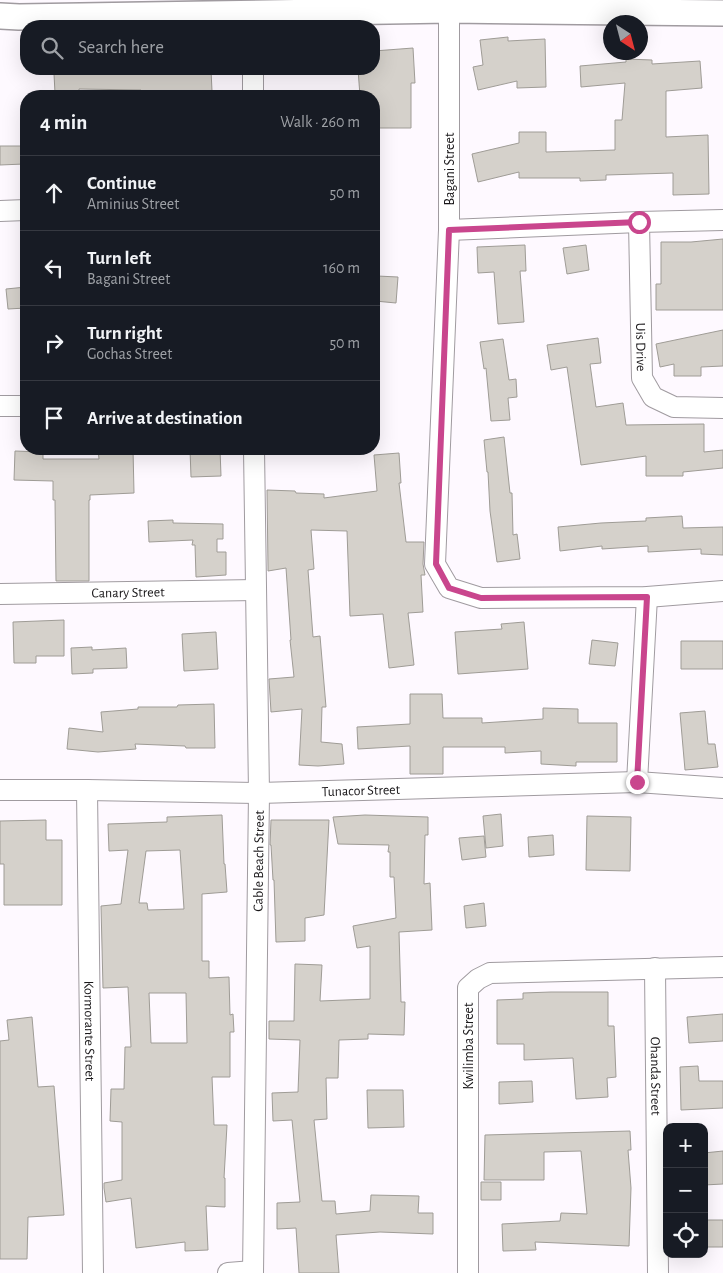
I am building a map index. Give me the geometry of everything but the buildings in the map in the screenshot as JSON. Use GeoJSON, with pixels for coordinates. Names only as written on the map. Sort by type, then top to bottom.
{"type":"FeatureCollection","features":[{"type":"Feature","properties":{"kind":"street"},"geometry":{"type":"LineString","coordinates":[[13,11],[253,19],[449,10],[723,14]]}},
{"type":"Feature","properties":{"kind":"street","name":"Bagani Street"},"geometry":{"type":"LineString","coordinates":[[449,10],[449,230],[436,564],[449,588],[481,598],[647,597],[723,591]]}},
{"type":"Feature","properties":{"kind":"street"},"geometry":{"type":"LineString","coordinates":[[253,75],[253,90]]}},
{"type":"Feature","properties":{"kind":"street"},"geometry":{"type":"LineString","coordinates":[[0,211],[20,210]]}},
{"type":"Feature","properties":{"kind":"street"},"geometry":{"type":"LineString","coordinates":[[449,230],[723,220]]}},
{"type":"Feature","properties":{"kind":"street","name":"Uis Drive"},"geometry":{"type":"LineString","coordinates":[[639,222],[642,378],[653,397],[674,407],[723,408]]}},
{"type":"Feature","properties":{"kind":"street"},"geometry":{"type":"LineString","coordinates":[[0,406],[20,406]]}},
{"type":"Feature","properties":{"kind":"street","name":"Cable Beach Street"},"geometry":{"type":"LineString","coordinates":[[253,1272],[258,794],[254,455]]}},
{"type":"Feature","properties":{"kind":"street","name":"Canary Street"},"geometry":{"type":"LineString","coordinates":[[0,594],[256,590]]}},
{"type":"Feature","properties":{"kind":"street"},"geometry":{"type":"LineString","coordinates":[[637,782],[647,597]]}},
{"type":"Feature","properties":{"kind":"street","name":"Tunacor Street"},"geometry":{"type":"LineString","coordinates":[[0,790],[258,794],[637,782],[723,788]]}},
{"type":"Feature","properties":{"kind":"street","name":"Kormorante Street"},"geometry":{"type":"LineString","coordinates":[[87,790],[93,1273]]}},
{"type":"Feature","properties":{"kind":"street","name":"Kwilimba Street"},"geometry":{"type":"LineString","coordinates":[[468,1273],[468,988],[478,979],[490,973],[723,967]]}},
{"type":"Feature","properties":{"kind":"street","name":"Ohanda Street"},"geometry":{"type":"LineString","coordinates":[[655,968],[658,1273]]}},
{"type":"Feature","properties":{"kind":"street"},"geometry":{"type":"LineString","coordinates":[[228,1273],[253,1272]]}},
{"type":"Feature","properties":{"kind":"route"},"geometry":{"type":"LineString","coordinates":[[637,782],[647,597],[481,598],[449,588],[436,564],[449,230],[639,222]]}}]}
